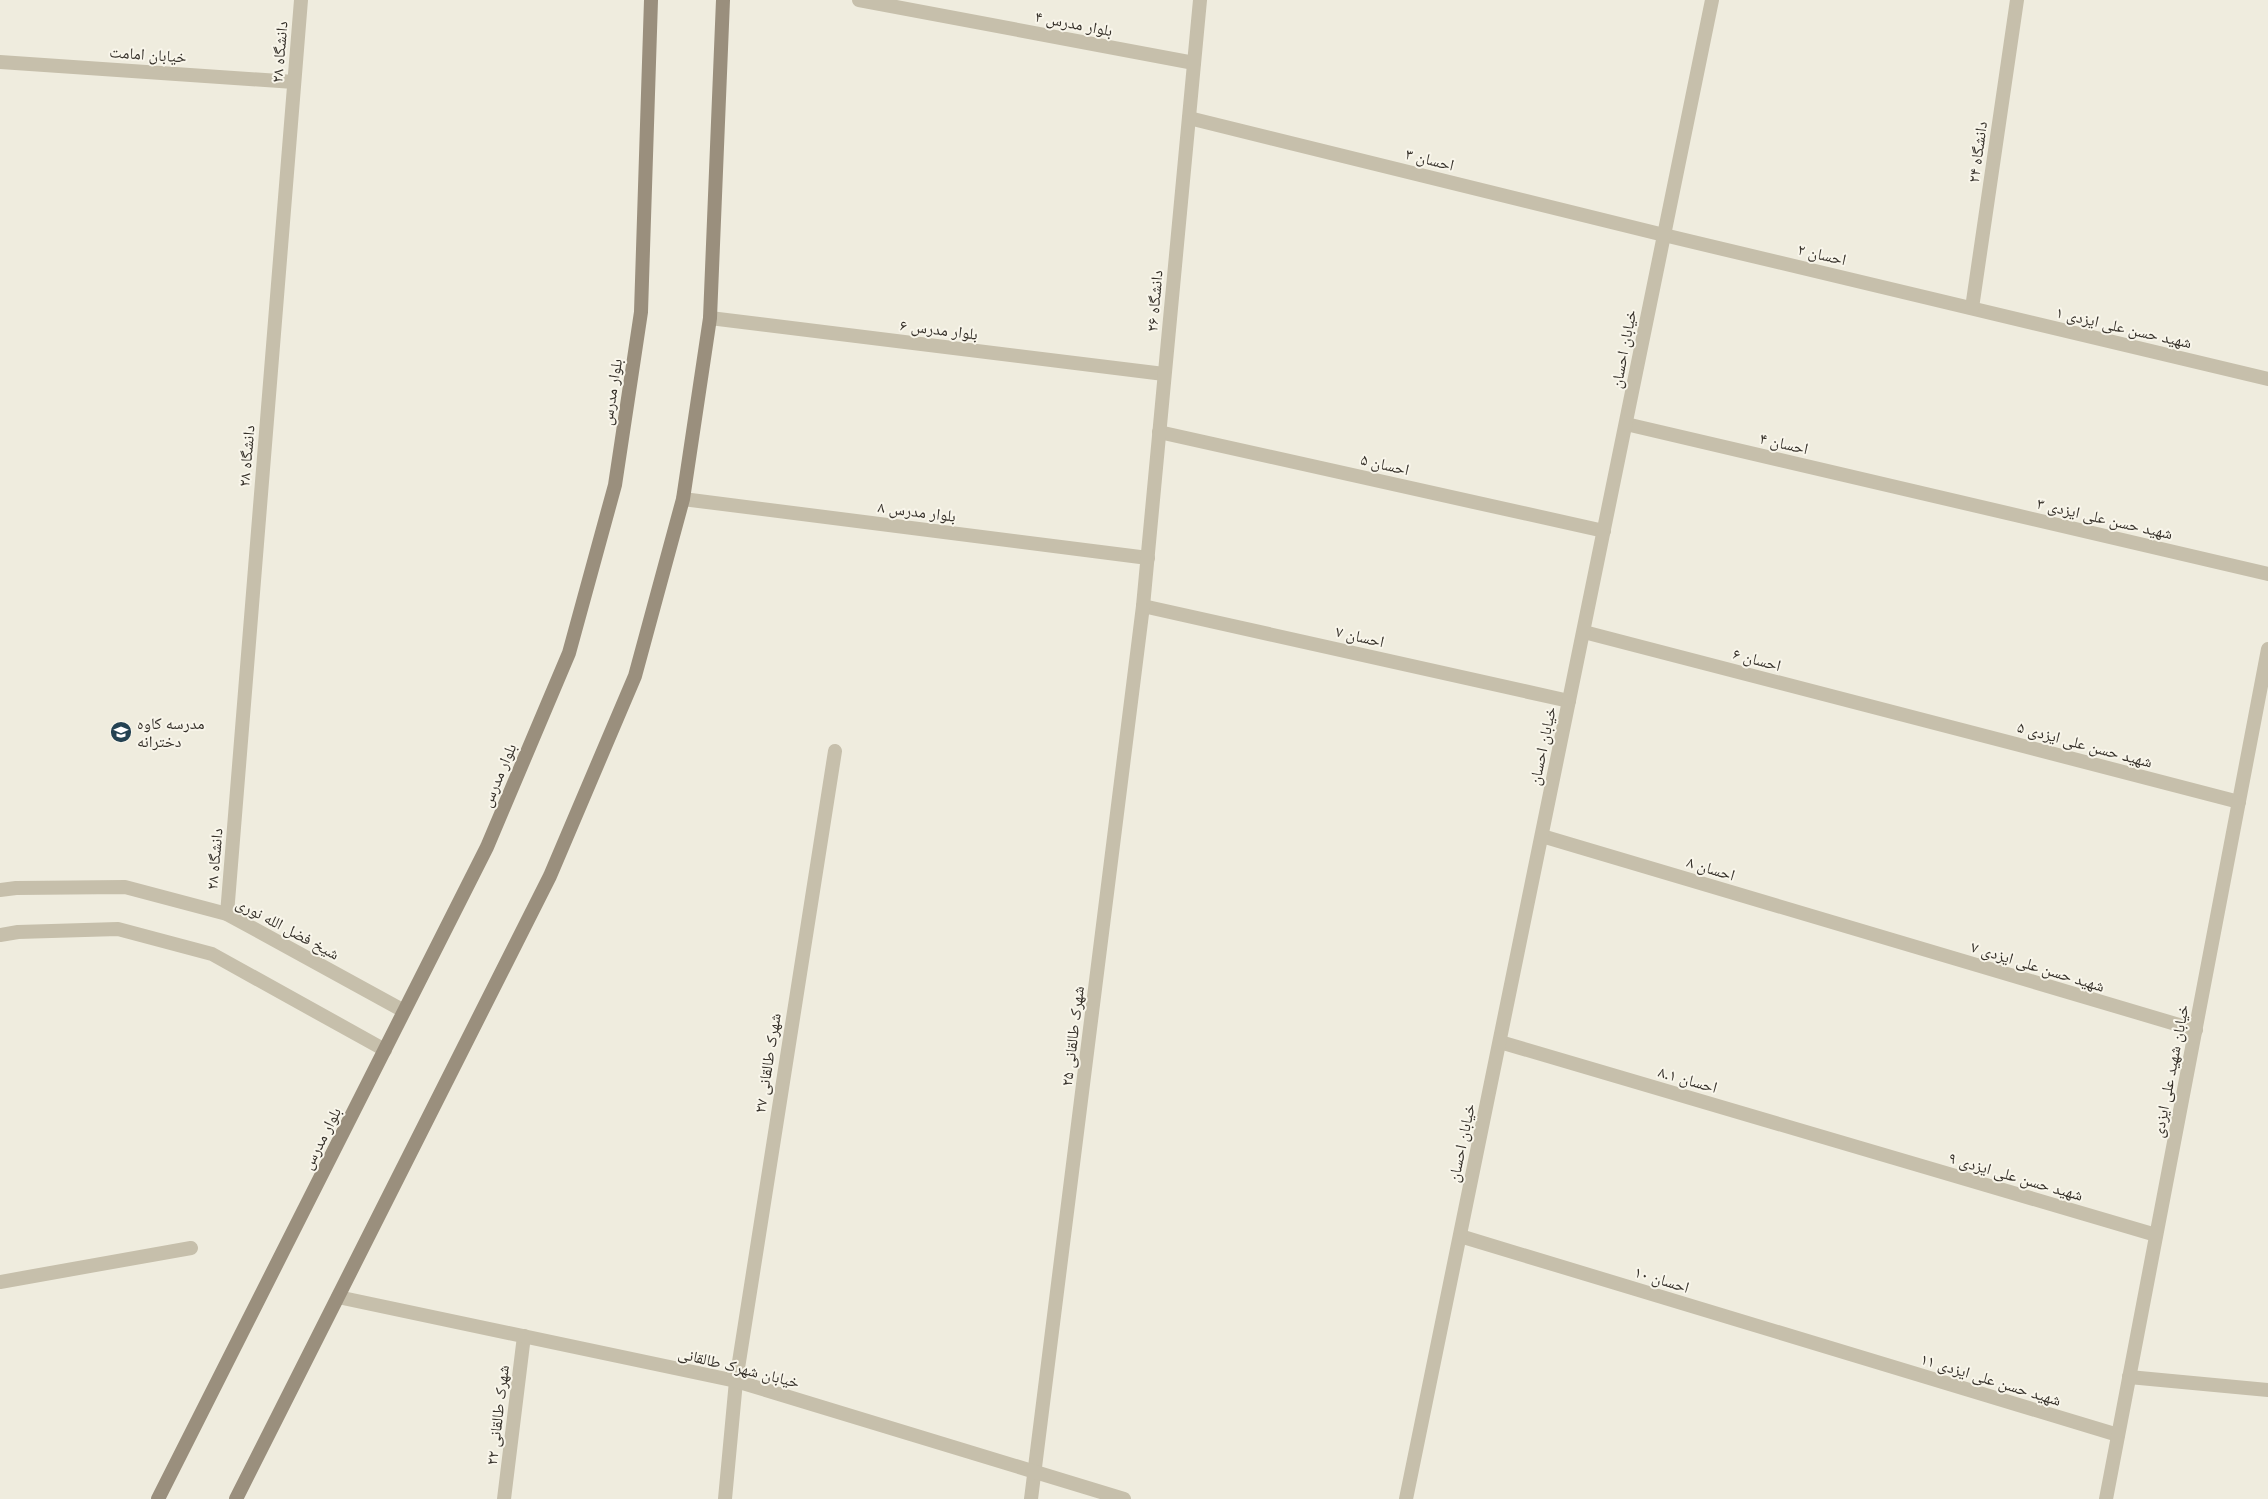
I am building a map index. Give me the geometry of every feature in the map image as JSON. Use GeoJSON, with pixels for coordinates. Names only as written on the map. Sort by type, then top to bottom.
{"type":"FeatureCollection","features":[{"type":"Feature","properties":{"kind":"main road","name":"بلوار مدرس"},"geometry":{"type":"LineString","coordinates":[[158,1499],[487,847],[569,653],[615,485],[641,312],[651,0]]}},
{"type":"Feature","properties":{"kind":"main road"},"geometry":{"type":"LineString","coordinates":[[236,1499],[550,876],[635,676],[683,499],[710,318],[723,0]]}},
{"type":"Feature","properties":{"kind":"street","name":"دانشگاه ۲۸"},"geometry":{"type":"LineString","coordinates":[[227,914],[301,0]]}},
{"type":"Feature","properties":{"kind":"street","name":"بلوار مدرس ۴"},"geometry":{"type":"LineString","coordinates":[[859,0],[1194,63]]}},
{"type":"Feature","properties":{"kind":"street","name":"دانشگاه ۲۶"},"geometry":{"type":"LineString","coordinates":[[1143,606],[1200,0]]}},
{"type":"Feature","properties":{"kind":"street","name":"خیابان احسان"},"geometry":{"type":"LineString","coordinates":[[1406,1499],[1712,0]]}},
{"type":"Feature","properties":{"kind":"street","name":"دانشگاه ۲۴"},"geometry":{"type":"LineString","coordinates":[[1972,308],[2017,0]]}},
{"type":"Feature","properties":{"kind":"street","name":"خیابان امامت"},"geometry":{"type":"LineString","coordinates":[[0,62],[294,82]]}},
{"type":"Feature","properties":{"kind":"street","name":"احسان ۳"},"geometry":{"type":"LineString","coordinates":[[1188,118],[1664,235]]}},
{"type":"Feature","properties":{"kind":"street","name":"احسان ۲"},"geometry":{"type":"LineString","coordinates":[[1664,235],[1972,308]]}},
{"type":"Feature","properties":{"kind":"street","name":"شهید حسن علی ایزدی ۱"},"geometry":{"type":"LineString","coordinates":[[1972,308],[2268,379]]}},
{"type":"Feature","properties":{"kind":"street","name":"بلوار مدرس ۶"},"geometry":{"type":"LineString","coordinates":[[710,318],[1164,374]]}},
{"type":"Feature","properties":{"kind":"street","name":"احسان ۴"},"geometry":{"type":"LineString","coordinates":[[1626,424],[1934,496]]}},
{"type":"Feature","properties":{"kind":"street","name":"احسان ۵"},"geometry":{"type":"LineString","coordinates":[[1159,432],[1604,531]]}},
{"type":"Feature","properties":{"kind":"street","name":"شهید حسن علی ایزدی ۳"},"geometry":{"type":"LineString","coordinates":[[1934,496],[2268,574]]}},
{"type":"Feature","properties":{"kind":"street","name":"بلوار مدرس ۸"},"geometry":{"type":"LineString","coordinates":[[683,499],[1148,558]]}},
{"type":"Feature","properties":{"kind":"street","name":"احسان ۷"},"geometry":{"type":"LineString","coordinates":[[1143,606],[1569,702]]}},
{"type":"Feature","properties":{"kind":"street","name":"شهرک طالقانی ۲۵"},"geometry":{"type":"LineString","coordinates":[[1031,1499],[1143,606]]}},
{"type":"Feature","properties":{"kind":"street","name":"احسان ۶"},"geometry":{"type":"LineString","coordinates":[[1584,632],[1922,720]]}},
{"type":"Feature","properties":{"kind":"street","name":"خیابان شهید علی ایزدی"},"geometry":{"type":"LineString","coordinates":[[2106,1499],[2268,649]]}},
{"type":"Feature","properties":{"kind":"street","name":"شهید حسن علی ایزدی ۵"},"geometry":{"type":"LineString","coordinates":[[1922,720],[2239,802]]}},
{"type":"Feature","properties":{"kind":"street","name":"شهرک طالقانی ۲۷"},"geometry":{"type":"LineString","coordinates":[[725,1499],[736,1381],[835,751]]}},
{"type":"Feature","properties":{"kind":"street","name":"احسان ۸"},"geometry":{"type":"LineString","coordinates":[[1542,836],[1871,934]]}},
{"type":"Feature","properties":{"kind":"street","name":"شیخ فضل الله نوری"},"geometry":{"type":"LineString","coordinates":[[0,890],[16,888],[125,887],[227,914],[404,1012]]}},
{"type":"Feature","properties":{"kind":"street"},"geometry":{"type":"LineString","coordinates":[[0,935],[18,932],[118,929],[212,954],[385,1050]]}},
{"type":"Feature","properties":{"kind":"street","name":"شهید حسن علی ایزدی ۷"},"geometry":{"type":"LineString","coordinates":[[1871,934],[2196,1030]]}},
{"type":"Feature","properties":{"kind":"street","name":"احسان ۸.۱"},"geometry":{"type":"LineString","coordinates":[[1500,1042],[1867,1150]]}},
{"type":"Feature","properties":{"kind":"street","name":"شهید حسن علی ایزدی ۹"},"geometry":{"type":"LineString","coordinates":[[1867,1150],[2156,1235]]}},
{"type":"Feature","properties":{"kind":"street","name":"احسان ۱۰"},"geometry":{"type":"LineString","coordinates":[[1460,1236],[1854,1355]]}},
{"type":"Feature","properties":{"kind":"street"},"geometry":{"type":"LineString","coordinates":[[0,1282],[191,1248]]}},
{"type":"Feature","properties":{"kind":"street","name":"خیابان شهرک طالقانی"},"geometry":{"type":"LineString","coordinates":[[338,1297],[736,1381],[1124,1499]]}},
{"type":"Feature","properties":{"kind":"street","name":"شهرک طالقانی ۲۲"},"geometry":{"type":"LineString","coordinates":[[504,1499],[524,1336]]}},
{"type":"Feature","properties":{"kind":"street","name":"شهید حسن علی ایزدی ۱۱"},"geometry":{"type":"LineString","coordinates":[[1854,1355],[2118,1435]]}},
{"type":"Feature","properties":{"kind":"street"},"geometry":{"type":"LineString","coordinates":[[2129,1377],[2268,1390]]}},
{"type":"Feature","properties":{"kind":"place","name":"مدرسه کاوه دخترانه"},"geometry":{"type":"Point","coordinates":[121,732]}}]}
